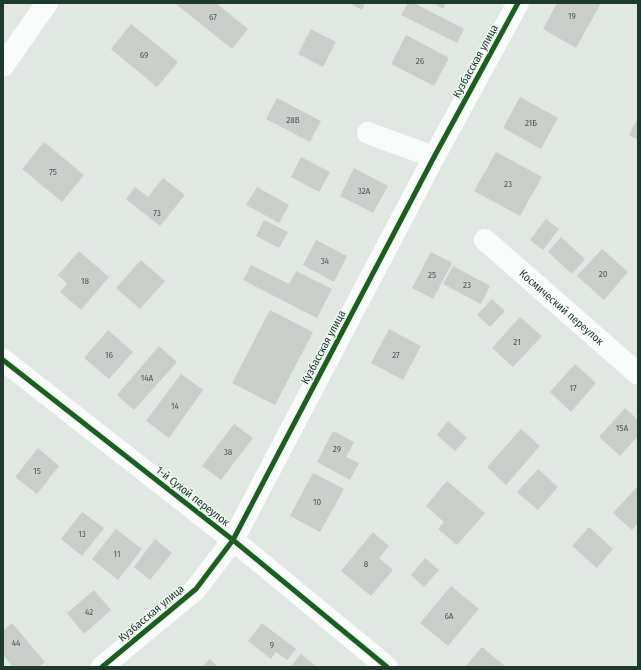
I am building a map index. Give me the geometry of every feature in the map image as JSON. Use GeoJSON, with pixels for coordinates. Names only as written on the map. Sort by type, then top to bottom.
{"type":"FeatureCollection","features":[{"type":"Feature","properties":{"kind":"street"},"geometry":{"type":"LineString","coordinates":[[3,66],[47,3]]}},
{"type":"Feature","properties":{"kind":"street","name":"Кузбасская улица"},"geometry":{"type":"LineString","coordinates":[[102,667],[196,589],[233,540],[434,156],[518,3]]}},
{"type":"Feature","properties":{"kind":"street"},"geometry":{"type":"LineString","coordinates":[[368,133],[434,156]]}},
{"type":"Feature","properties":{"kind":"street","name":"Космический переулок"},"geometry":{"type":"LineString","coordinates":[[485,240],[638,374]]}},
{"type":"Feature","properties":{"kind":"street","name":"1-й Сухой переулок"},"geometry":{"type":"LineString","coordinates":[[3,360],[233,540],[387,667]]}},
{"type":"Feature","properties":{"kind":"building"},"geometry":{"type":"Polygon","coordinates":[[[179,3],[216,3],[248,29],[232,49],[177,5],[179,3]]]}},
{"type":"Feature","properties":{"kind":"building"},"geometry":{"type":"Polygon","coordinates":[[[349,3],[365,3],[362,10],[349,3]]]}},
{"type":"Feature","properties":{"kind":"building"},"geometry":{"type":"Polygon","coordinates":[[[408,3],[414,3],[464,29],[457,43],[401,15],[408,3]]]}},
{"type":"Feature","properties":{"kind":"building"},"geometry":{"type":"Polygon","coordinates":[[[433,3],[446,3],[443,9],[433,3]]]}},
{"type":"Feature","properties":{"kind":"building"},"geometry":{"type":"Polygon","coordinates":[[[557,3],[601,3],[576,48],[543,29],[557,3]]]}},
{"type":"Feature","properties":{"kind":"building"},"geometry":{"type":"Polygon","coordinates":[[[131,24],[178,62],[157,87],[111,49],[131,24]]]}},
{"type":"Feature","properties":{"kind":"building"},"geometry":{"type":"Polygon","coordinates":[[[311,29],[336,42],[323,67],[298,54],[311,29]]]}},
{"type":"Feature","properties":{"kind":"building"},"geometry":{"type":"Polygon","coordinates":[[[406,35],[449,58],[434,86],[391,64],[406,35]]]}},
{"type":"Feature","properties":{"kind":"building"},"geometry":{"type":"Polygon","coordinates":[[[520,97],[558,118],[541,149],[503,128],[520,97]]]}},
{"type":"Feature","properties":{"kind":"building"},"geometry":{"type":"Polygon","coordinates":[[[277,98],[321,121],[310,142],[266,119],[277,98]]]}},
{"type":"Feature","properties":{"kind":"building"},"geometry":{"type":"Polygon","coordinates":[[[638,118],[638,140],[629,135],[638,118]]]}},
{"type":"Feature","properties":{"kind":"building"},"geometry":{"type":"Polygon","coordinates":[[[44,142],[84,175],[62,202],[22,169],[44,142]]]}},
{"type":"Feature","properties":{"kind":"building"},"geometry":{"type":"Polygon","coordinates":[[[496,152],[542,177],[520,216],[474,191],[496,152]]]}},
{"type":"Feature","properties":{"kind":"building"},"geometry":{"type":"Polygon","coordinates":[[[301,157],[330,172],[319,192],[291,177],[301,157]]]}},
{"type":"Feature","properties":{"kind":"building"},"geometry":{"type":"Polygon","coordinates":[[[354,168],[388,186],[373,213],[340,196],[354,168]]]}},
{"type":"Feature","properties":{"kind":"building"},"geometry":{"type":"Polygon","coordinates":[[[163,178],[185,195],[160,226],[126,199],[135,187],[148,197],[163,178]]]}},
{"type":"Feature","properties":{"kind":"building"},"geometry":{"type":"Polygon","coordinates":[[[257,187],[289,205],[279,223],[246,205],[257,187]]]}},
{"type":"Feature","properties":{"kind":"building"},"geometry":{"type":"Polygon","coordinates":[[[546,219],[559,229],[543,250],[530,240],[546,219]]]}},
{"type":"Feature","properties":{"kind":"building"},"geometry":{"type":"Polygon","coordinates":[[[264,220],[288,232],[279,248],[256,236],[264,220]]]}},
{"type":"Feature","properties":{"kind":"building"},"geometry":{"type":"Polygon","coordinates":[[[561,237],[585,259],[572,274],[548,252],[561,237]]]}},
{"type":"Feature","properties":{"kind":"building"},"geometry":{"type":"Polygon","coordinates":[[[316,240],[347,256],[334,282],[303,265],[316,240]]]}},
{"type":"Feature","properties":{"kind":"building"},"geometry":{"type":"Polygon","coordinates":[[[602,249],[628,272],[604,300],[577,276],[602,249]]]}},
{"type":"Feature","properties":{"kind":"building"},"geometry":{"type":"Polygon","coordinates":[[[79,251],[109,277],[81,310],[60,292],[67,284],[58,275],[79,251]]]}},
{"type":"Feature","properties":{"kind":"building"},"geometry":{"type":"Polygon","coordinates":[[[431,252],[452,263],[433,299],[412,288],[431,252]]]}},
{"type":"Feature","properties":{"kind":"building"},"geometry":{"type":"Polygon","coordinates":[[[141,260],[165,281],[140,309],[116,288],[141,260]]]}},
{"type":"Feature","properties":{"kind":"building"},"geometry":{"type":"Polygon","coordinates":[[[251,265],[289,284],[296,271],[332,289],[317,318],[243,280],[251,265]]]}},
{"type":"Feature","properties":{"kind":"building"},"geometry":{"type":"Polygon","coordinates":[[[453,266],[490,286],[481,304],[443,284],[453,266]]]}},
{"type":"Feature","properties":{"kind":"building"},"geometry":{"type":"Polygon","coordinates":[[[492,299],[505,311],[490,327],[477,315],[492,299]]]}},
{"type":"Feature","properties":{"kind":"building"},"geometry":{"type":"Polygon","coordinates":[[[270,310],[313,332],[275,405],[232,383],[270,310]]]}},
{"type":"Feature","properties":{"kind":"building"},"geometry":{"type":"Polygon","coordinates":[[[520,317],[542,336],[513,367],[492,348],[520,317]]]}},
{"type":"Feature","properties":{"kind":"building"},"geometry":{"type":"Polygon","coordinates":[[[389,329],[421,346],[403,380],[371,363],[389,329]]]}},
{"type":"Feature","properties":{"kind":"building"},"geometry":{"type":"Polygon","coordinates":[[[108,330],[133,352],[109,379],[84,358],[108,330]]]}},
{"type":"Feature","properties":{"kind":"building"},"geometry":{"type":"Polygon","coordinates":[[[159,346],[177,362],[134,410],[117,395],[159,346]]]}},
{"type":"Feature","properties":{"kind":"building"},"geometry":{"type":"Polygon","coordinates":[[[575,364],[596,383],[571,412],[550,392],[575,364]]]}},
{"type":"Feature","properties":{"kind":"building"},"geometry":{"type":"Polygon","coordinates":[[[181,374],[203,390],[169,438],[146,421],[181,374]]]}},
{"type":"Feature","properties":{"kind":"building"},"geometry":{"type":"Polygon","coordinates":[[[625,408],[638,420],[638,436],[620,456],[599,437],[625,408]]]}},
{"type":"Feature","properties":{"kind":"building"},"geometry":{"type":"Polygon","coordinates":[[[448,421],[467,438],[455,451],[437,435],[448,421]]]}},
{"type":"Feature","properties":{"kind":"building"},"geometry":{"type":"Polygon","coordinates":[[[234,424],[253,438],[221,480],[202,466],[234,424]]]}},
{"type":"Feature","properties":{"kind":"building"},"geometry":{"type":"Polygon","coordinates":[[[521,429],[540,446],[506,485],[487,467],[521,429]]]}},
{"type":"Feature","properties":{"kind":"building"},"geometry":{"type":"Polygon","coordinates":[[[333,431],[354,442],[346,457],[359,463],[350,480],[317,462],[333,431]]]}},
{"type":"Feature","properties":{"kind":"building"},"geometry":{"type":"Polygon","coordinates":[[[38,448],[59,466],[37,494],[15,477],[38,448]]]}},
{"type":"Feature","properties":{"kind":"building"},"geometry":{"type":"Polygon","coordinates":[[[538,469],[558,487],[538,510],[517,492],[538,469]]]}},
{"type":"Feature","properties":{"kind":"building"},"geometry":{"type":"Polygon","coordinates":[[[313,473],[344,489],[320,532],[290,516],[313,473]]]}},
{"type":"Feature","properties":{"kind":"building"},"geometry":{"type":"Polygon","coordinates":[[[447,481],[485,513],[457,545],[438,529],[444,522],[426,506],[447,481]]]}},
{"type":"Feature","properties":{"kind":"building"},"geometry":{"type":"Polygon","coordinates":[[[636,488],[638,489],[638,523],[632,530],[613,513],[636,488]]]}},
{"type":"Feature","properties":{"kind":"building"},"geometry":{"type":"Polygon","coordinates":[[[82,512],[104,528],[82,556],[61,539],[82,512]]]}},
{"type":"Feature","properties":{"kind":"building"},"geometry":{"type":"Polygon","coordinates":[[[589,527],[613,549],[597,568],[572,546],[589,527]]]}},
{"type":"Feature","properties":{"kind":"building"},"geometry":{"type":"Polygon","coordinates":[[[116,529],[142,549],[118,580],[92,559],[116,529]]]}},
{"type":"Feature","properties":{"kind":"building"},"geometry":{"type":"Polygon","coordinates":[[[373,532],[389,546],[379,558],[393,570],[371,596],[341,571],[373,532]]]}},
{"type":"Feature","properties":{"kind":"building"},"geometry":{"type":"Polygon","coordinates":[[[155,539],[172,553],[150,580],[134,567],[155,539]]]}},
{"type":"Feature","properties":{"kind":"building"},"geometry":{"type":"Polygon","coordinates":[[[425,558],[439,570],[424,587],[411,575],[425,558]]]}},
{"type":"Feature","properties":{"kind":"building"},"geometry":{"type":"Polygon","coordinates":[[[451,586],[479,609],[448,646],[420,623],[451,586]]]}},
{"type":"Feature","properties":{"kind":"building"},"geometry":{"type":"Polygon","coordinates":[[[94,590],[111,610],[84,634],[67,613],[94,590]]]}},
{"type":"Feature","properties":{"kind":"building"},"geometry":{"type":"Polygon","coordinates":[[[12,623],[45,662],[39,667],[13,667],[3,655],[3,631],[12,623]]]}},
{"type":"Feature","properties":{"kind":"building"},"geometry":{"type":"Polygon","coordinates":[[[262,623],[296,649],[287,660],[276,652],[271,659],[248,641],[262,623]]]}},
{"type":"Feature","properties":{"kind":"building"},"geometry":{"type":"Polygon","coordinates":[[[482,647],[506,667],[465,667],[482,647]]]}},
{"type":"Feature","properties":{"kind":"building"},"geometry":{"type":"Polygon","coordinates":[[[301,654],[317,667],[290,667],[301,654]]]}},
{"type":"Feature","properties":{"kind":"building"},"geometry":{"type":"Polygon","coordinates":[[[210,659],[218,667],[202,667],[210,659]]]}},
{"type":"Feature","properties":{"kind":"cycle path"},"geometry":{"type":"LineString","coordinates":[[102,667],[196,589],[233,540],[434,157],[518,3]]}},
{"type":"Feature","properties":{"kind":"cycle path"},"geometry":{"type":"LineString","coordinates":[[3,360],[233,540],[387,667]]}}]}
